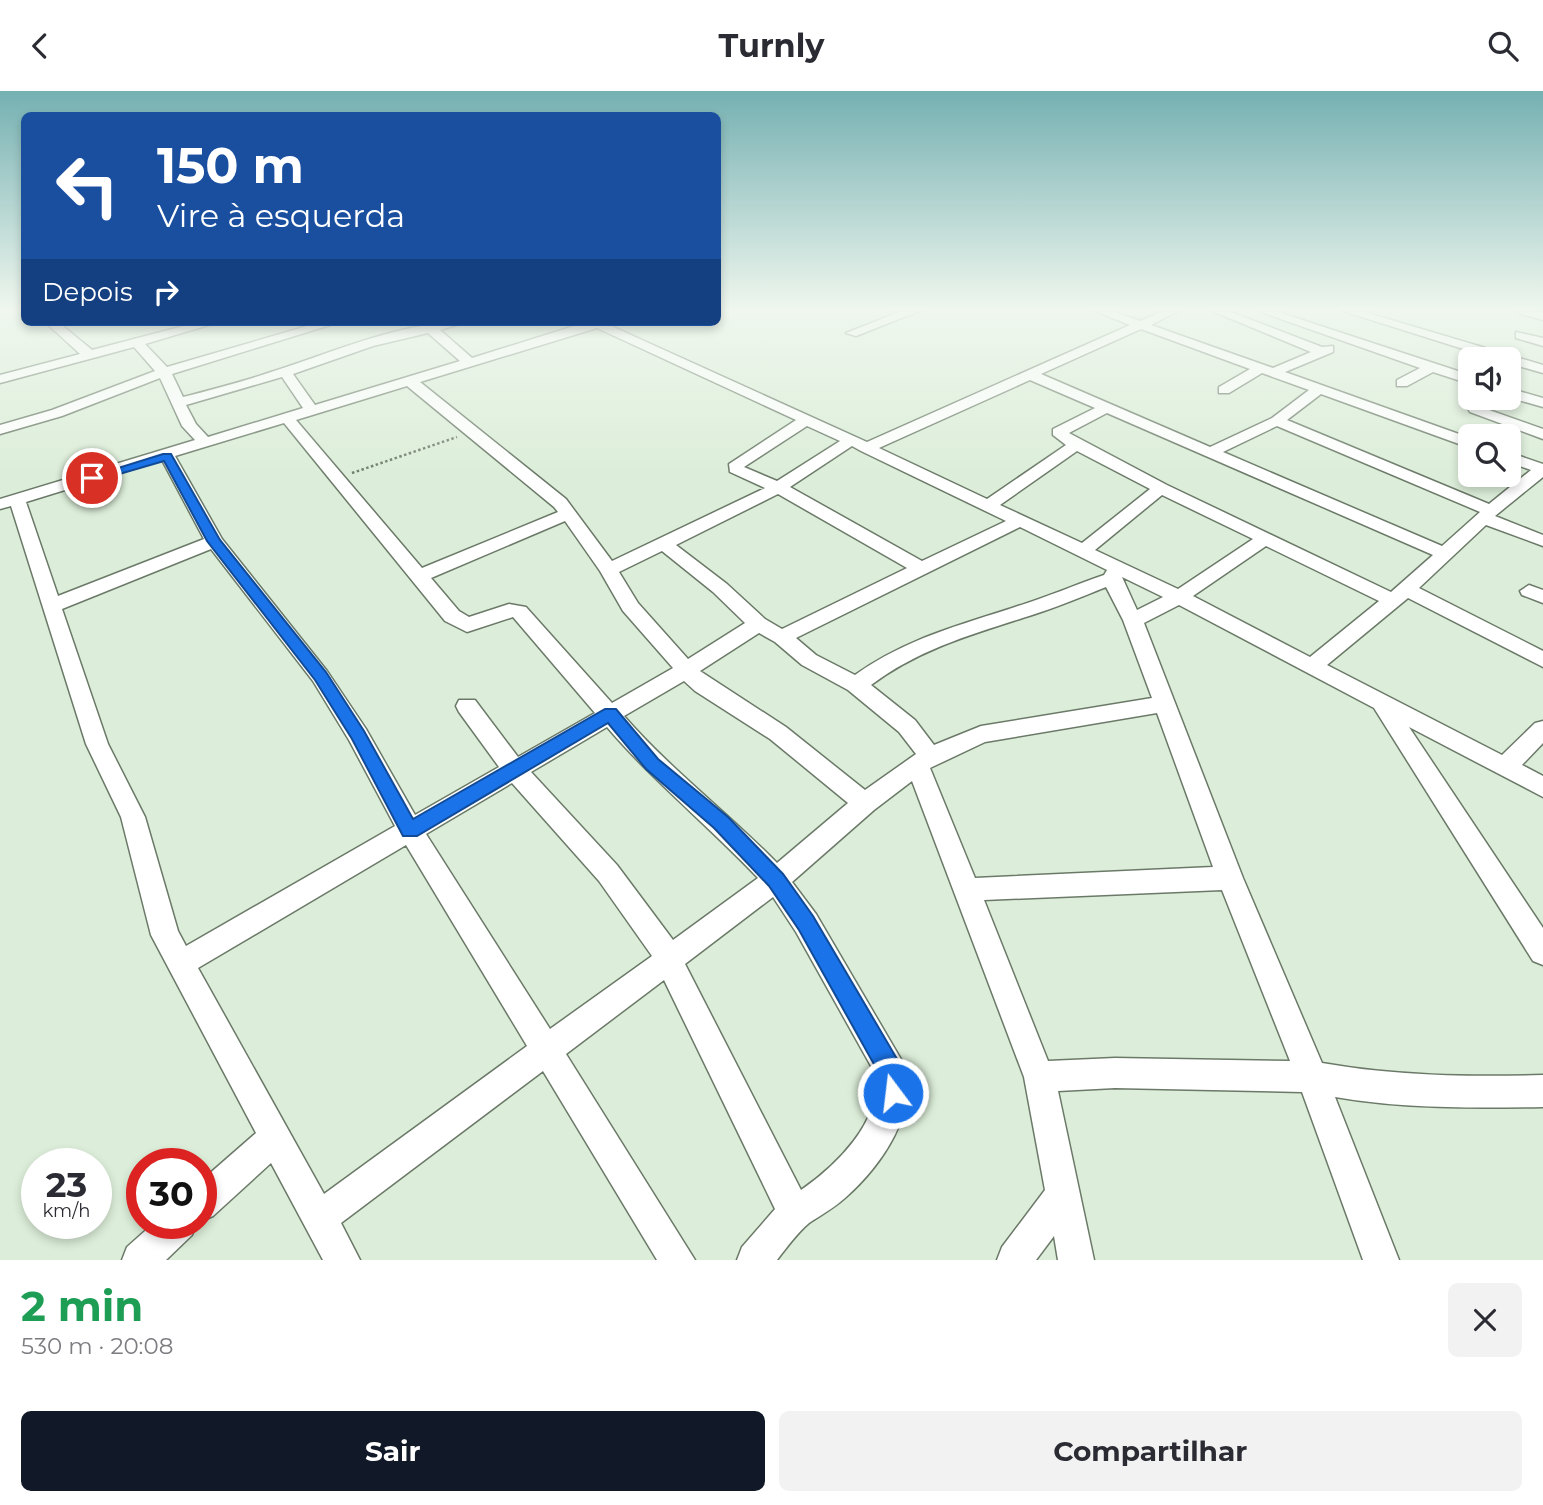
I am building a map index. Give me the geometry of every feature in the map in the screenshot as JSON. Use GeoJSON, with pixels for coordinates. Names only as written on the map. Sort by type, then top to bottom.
{"type":"FeatureCollection","features":[{"type":"Feature","properties":{"kind":"street"},"geometry":{"type":"LineString","coordinates":[[0,379],[50,366]]}},
{"type":"Feature","properties":{"kind":"street"},"geometry":{"type":"LineString","coordinates":[[158,366],[164,372],[189,426],[207,444]]}},
{"type":"Feature","properties":{"kind":"street"},"geometry":{"type":"LineString","coordinates":[[0,430],[57,413],[186,366]]}},
{"type":"Feature","properties":{"kind":"street"},"geometry":{"type":"LineString","coordinates":[[178,403],[305,366]]}},
{"type":"Feature","properties":{"kind":"street"},"geometry":{"type":"LineString","coordinates":[[342,1260],[165,935],[133,817],[97,744],[51,606],[8,502],[461,366]]}},
{"type":"Feature","properties":{"kind":"street"},"geometry":{"type":"LineString","coordinates":[[689,366],[1082,552],[1114,574],[1179,597],[1543,787]]}},
{"type":"Feature","properties":{"kind":"street"},"geometry":{"type":"LineString","coordinates":[[609,570],[778,488],[858,444],[1051,366]]}},
{"type":"Feature","properties":{"kind":"street"},"geometry":{"type":"LineString","coordinates":[[1259,366],[1458,439]]}},
{"type":"Feature","properties":{"kind":"street"},"geometry":{"type":"LineString","coordinates":[[1224,390],[1279,366]]}},
{"type":"Feature","properties":{"kind":"street"},"geometry":{"type":"LineString","coordinates":[[1428,366],[1458,376]]}},
{"type":"Feature","properties":{"kind":"street"},"geometry":{"type":"LineString","coordinates":[[1402,383],[1432,367]]}},
{"type":"Feature","properties":{"kind":"street"},"geometry":{"type":"LineString","coordinates":[[285,372],[312,411]]}},
{"type":"Feature","properties":{"kind":"street"},"geometry":{"type":"LineString","coordinates":[[1031,375],[1445,554]]}},
{"type":"Feature","properties":{"kind":"street"},"geometry":{"type":"LineString","coordinates":[[410,381],[539,483],[569,513],[609,570],[630,607],[703,686],[778,733],[865,803]]}},
{"type":"Feature","properties":{"kind":"street"},"geometry":{"type":"LineString","coordinates":[[1209,453],[1277,421],[1320,388]]}},
{"type":"Feature","properties":{"kind":"street"},"geometry":{"type":"LineString","coordinates":[[1521,396],[1543,403]]}},
{"type":"Feature","properties":{"kind":"street"},"geometry":{"type":"LineString","coordinates":[[1105,408],[1059,431],[1060,436],[1265,539],[1400,594],[1543,660]]}},
{"type":"Feature","properties":{"kind":"street"},"geometry":{"type":"LineString","coordinates":[[1478,410],[1543,434]]}},
{"type":"Feature","properties":{"kind":"street"},"geometry":{"type":"LineString","coordinates":[[288,419],[452,616],[467,625],[516,609],[611,713],[652,764],[721,823],[776,880],[806,923],[895,1083],[891,1104],[878,1133],[822,1196],[795,1213],[755,1260]]}},
{"type":"Feature","properties":{"kind":"street"},"geometry":{"type":"LineString","coordinates":[[806,420],[735,465],[736,469],[805,500],[921,569]]}},
{"type":"Feature","properties":{"kind":"street"},"geometry":{"type":"LineString","coordinates":[[1277,421],[1543,541]]}},
{"type":"Feature","properties":{"kind":"street"},"geometry":{"type":"LineString","coordinates":[[988,506],[1076,445]]}},
{"type":"Feature","properties":{"kind":"street"},"geometry":{"type":"LineString","coordinates":[[167,456],[214,541],[320,676],[358,735],[410,830],[677,1260]]}},
{"type":"Feature","properties":{"kind":"street"},"geometry":{"type":"LineString","coordinates":[[1521,461],[1543,469]]}},
{"type":"Feature","properties":{"kind":"street"},"geometry":{"type":"LineString","coordinates":[[1311,667],[1400,594],[1488,514],[1543,469]]}},
{"type":"Feature","properties":{"kind":"street"},"geometry":{"type":"LineString","coordinates":[[1082,552],[1161,488]]}},
{"type":"Feature","properties":{"kind":"street"},"geometry":{"type":"LineString","coordinates":[[418,577],[569,513]]}},
{"type":"Feature","properties":{"kind":"street"},"geometry":{"type":"LineString","coordinates":[[782,637],[1017,522]]}},
{"type":"Feature","properties":{"kind":"street"},"geometry":{"type":"LineString","coordinates":[[1133,620],[1179,597],[1265,539]]}},
{"type":"Feature","properties":{"kind":"street"},"geometry":{"type":"LineString","coordinates":[[51,606],[214,541]]}},
{"type":"Feature","properties":{"kind":"street"},"geometry":{"type":"LineString","coordinates":[[665,545],[720,588],[758,624],[782,637],[809,660],[856,685],[907,726],[924,761],[967,890],[1039,1077],[1076,1260]]}},
{"type":"Feature","properties":{"kind":"street"},"geometry":{"type":"LineString","coordinates":[[1114,574],[1230,878],[1312,1077],[1381,1260]]}},
{"type":"Feature","properties":{"kind":"street"},"geometry":{"type":"LineString","coordinates":[[856,685],[893,658],[961,629],[1024,611],[1114,574]]}},
{"type":"Feature","properties":{"kind":"street"},"geometry":{"type":"LineString","coordinates":[[180,964],[686,670],[758,624]]}},
{"type":"Feature","properties":{"kind":"street"},"geometry":{"type":"LineString","coordinates":[[1382,703],[1543,952]]}},
{"type":"Feature","properties":{"kind":"street"},"geometry":{"type":"LineString","coordinates":[[320,1218],[776,880],[865,803],[924,761],[981,734],[1163,704]]}},
{"type":"Feature","properties":{"kind":"street"},"geometry":{"type":"LineString","coordinates":[[467,706],[514,769],[608,873],[669,960],[795,1213]]}},
{"type":"Feature","properties":{"kind":"street"},"geometry":{"type":"LineString","coordinates":[[1505,767],[1543,729]]}},
{"type":"Feature","properties":{"kind":"street"},"geometry":{"type":"LineString","coordinates":[[967,890],[1061,883],[1230,878]]}},
{"type":"Feature","properties":{"kind":"street"},"geometry":{"type":"LineString","coordinates":[[1039,1077],[1115,1073],[1312,1077],[1370,1087],[1454,1093],[1543,1091]]}},
{"type":"Feature","properties":{"kind":"street"},"geometry":{"type":"LineString","coordinates":[[217,1190],[274,1139]]}},
{"type":"Feature","properties":{"kind":"street"},"geometry":{"type":"LineString","coordinates":[[1015,1260],[1061,1196]]}},
{"type":"Feature","properties":{"kind":"street"},"geometry":{"type":"LineString","coordinates":[[139,1260],[162,1239]]}},
{"type":"Feature","properties":{"kind":"path"},"geometry":{"type":"LineString","coordinates":[[336,479],[473,431]]}},
{"type":"Feature","properties":{"kind":"route"},"geometry":{"type":"LineString","coordinates":[[92,478],[167,456],[214,541],[320,676],[358,735],[410,830],[611,713],[652,764],[721,823],[776,880],[806,923],[891,1072],[895,1083],[893,1093]]}}]}
